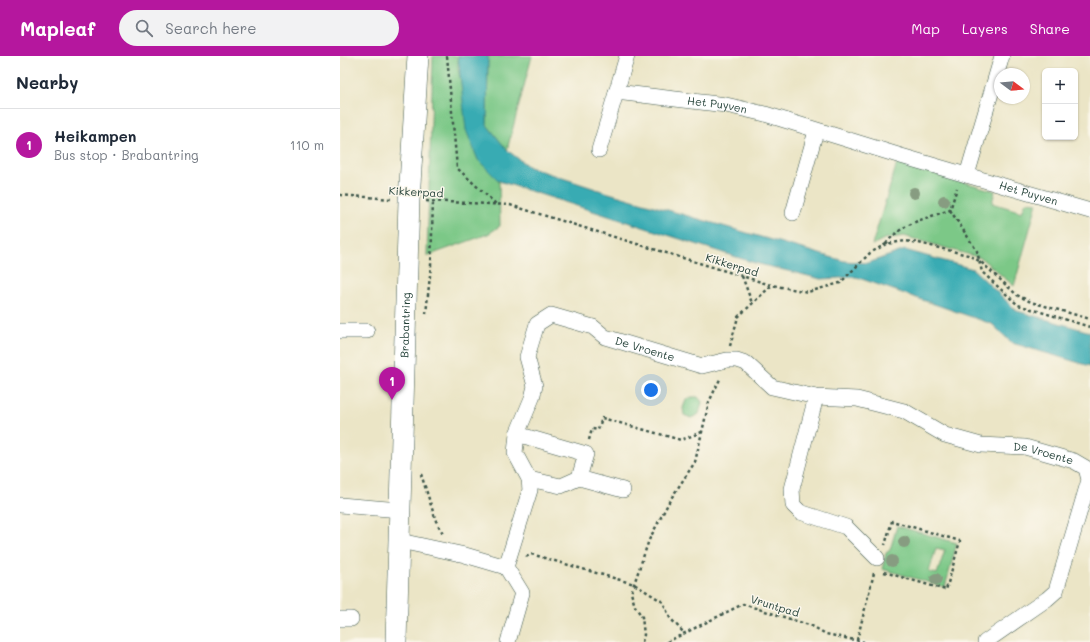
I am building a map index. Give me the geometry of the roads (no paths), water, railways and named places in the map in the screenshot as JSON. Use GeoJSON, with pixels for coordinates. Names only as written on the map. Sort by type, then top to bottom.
{"type":"FeatureCollection","features":[{"type":"Feature","properties":{"kind":"street","name":"Brabantring"},"geometry":{"type":"LineString","coordinates":[[396,642],[409,200],[418,56]]}},
{"type":"Feature","properties":{"kind":"street"},"geometry":{"type":"LineString","coordinates":[[599,150],[627,56]]}},
{"type":"Feature","properties":{"kind":"street"},"geometry":{"type":"LineString","coordinates":[[967,175],[1002,56]]}},
{"type":"Feature","properties":{"kind":"street","name":"Het Puyven"},"geometry":{"type":"LineString","coordinates":[[616,92],[726,105],[765,114],[816,131],[1090,211]]}},
{"type":"Feature","properties":{"kind":"street"},"geometry":{"type":"LineString","coordinates":[[793,213],[816,131]]}},
{"type":"Feature","properties":{"kind":"street","name":"De Vroente"},"geometry":{"type":"LineString","coordinates":[[529,479],[515,453],[517,434],[532,398],[535,386],[527,357],[537,324],[551,315],[593,328],[605,338],[702,366],[727,360],[737,360],[746,363],[772,387],[816,397],[857,399],[904,411],[945,435],[981,445],[1025,447],[1074,462],[1086,468],[1088,480],[1056,591],[1047,599],[985,642]]}},
{"type":"Feature","properties":{"kind":"street"},"geometry":{"type":"LineString","coordinates":[[340,330],[367,331]]}},
{"type":"Feature","properties":{"kind":"street"},"geometry":{"type":"LineString","coordinates":[[816,397],[792,489],[792,505],[800,512],[846,527],[876,563]]}},
{"type":"Feature","properties":{"kind":"street"},"geometry":{"type":"LineString","coordinates":[[517,434],[586,454],[579,478]]}},
{"type":"Feature","properties":{"kind":"street"},"geometry":{"type":"LineString","coordinates":[[506,567],[530,490],[529,479],[561,486],[579,478],[623,490]]}},
{"type":"Feature","properties":{"kind":"street"},"geometry":{"type":"LineString","coordinates":[[340,505],[400,510]]}},
{"type":"Feature","properties":{"kind":"street"},"geometry":{"type":"LineString","coordinates":[[400,541],[465,555],[506,567],[522,593],[508,642]]}},
{"type":"Feature","properties":{"kind":"water"},"geometry":{"type":"Polygon","coordinates":[[[458,56],[488,56],[487,125],[507,150],[529,167],[602,191],[844,261],[868,263],[905,250],[973,269],[1017,311],[1090,332],[1090,366],[1012,343],[992,324],[856,277],[821,279],[755,263],[499,181],[478,160],[466,130],[458,56]]]}},
{"type":"Feature","properties":{"kind":"place","name":"Heikampen"},"geometry":{"type":"Point","coordinates":[392,400]}}]}
